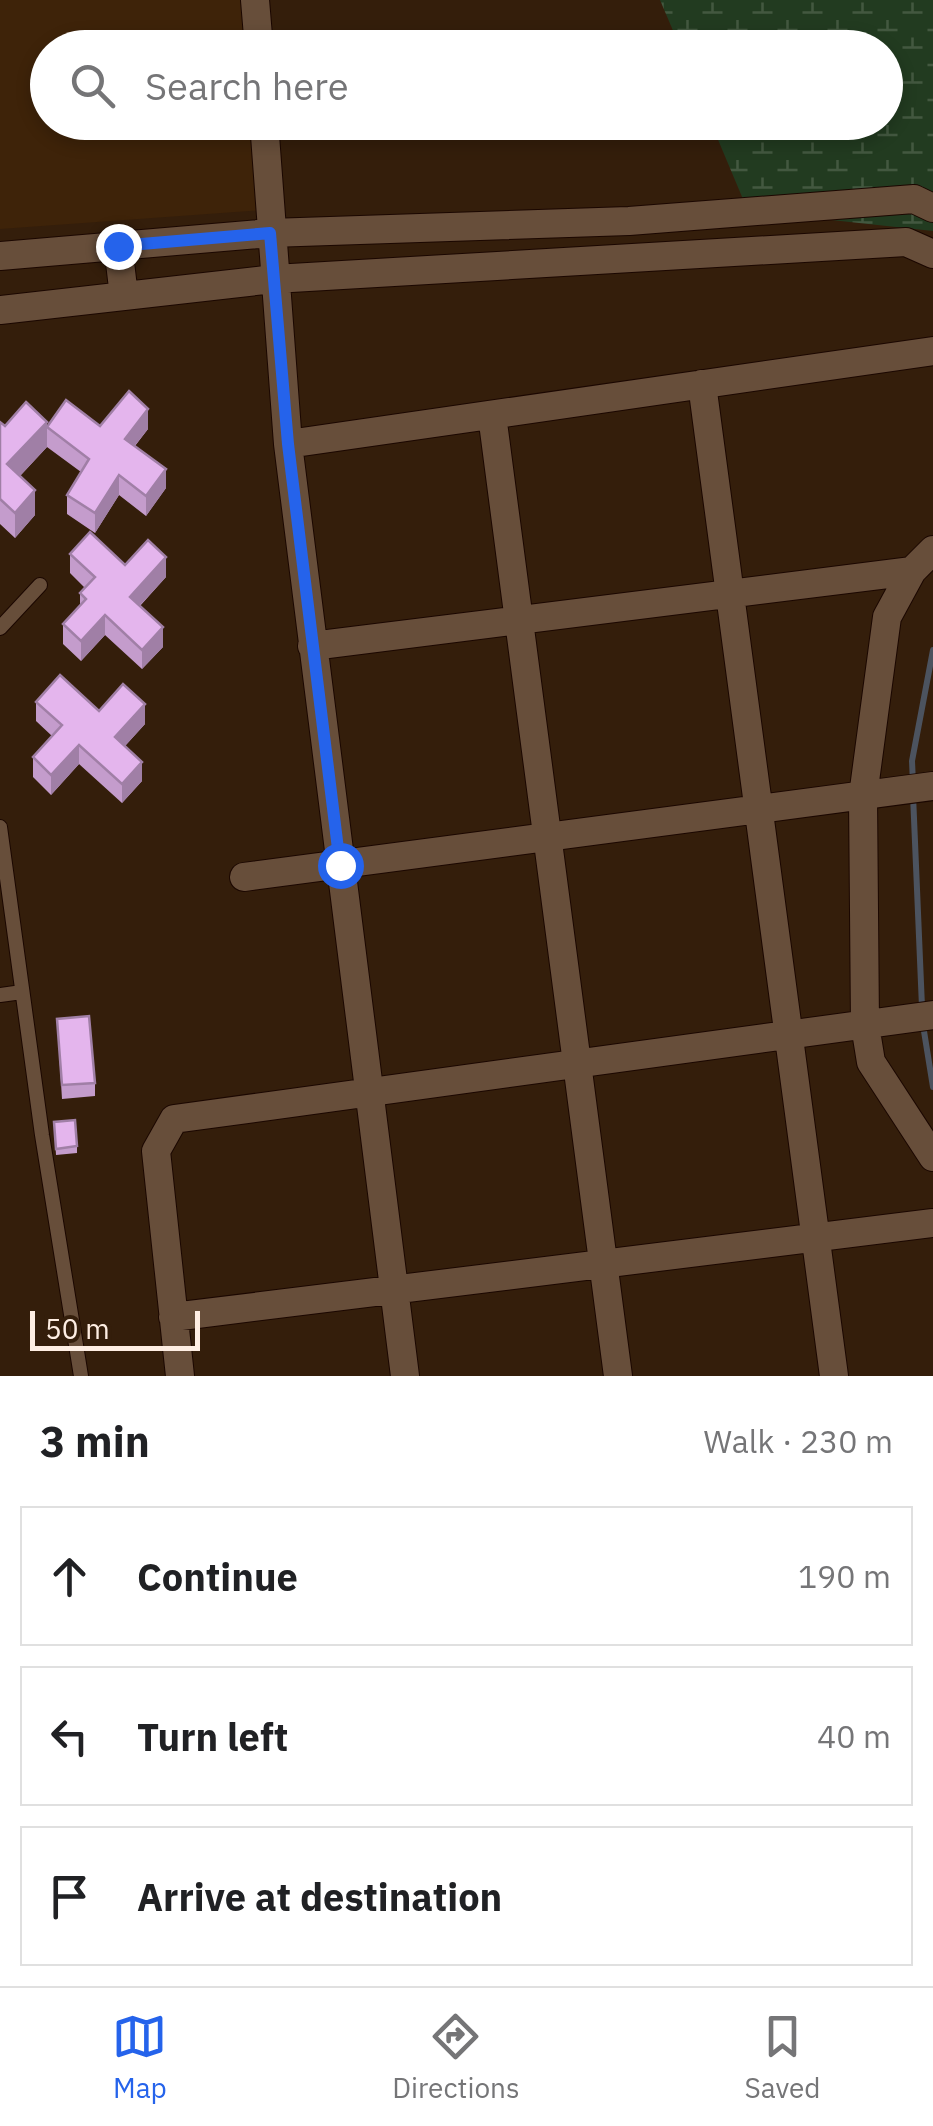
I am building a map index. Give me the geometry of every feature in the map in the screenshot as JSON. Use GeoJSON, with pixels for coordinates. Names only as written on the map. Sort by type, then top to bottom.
{"type":"FeatureCollection","features":[{"type":"Feature","properties":{"kind":"street"},"geometry":{"type":"LineString","coordinates":[[256,0],[258,30]]}},
{"type":"Feature","properties":{"kind":"street"},"geometry":{"type":"LineString","coordinates":[[265,140],[288,444],[404,1376]]}},
{"type":"Feature","properties":{"kind":"street"},"geometry":{"type":"LineString","coordinates":[[0,256],[270,233],[629,221],[914,199],[933,208]]}},
{"type":"Feature","properties":{"kind":"street"},"geometry":{"type":"LineString","coordinates":[[0,310],[274,279],[906,242],[933,254]]}},
{"type":"Feature","properties":{"kind":"street"},"geometry":{"type":"LineString","coordinates":[[118,246],[124,296]]}},
{"type":"Feature","properties":{"kind":"street"},"geometry":{"type":"LineString","coordinates":[[288,444],[933,350]]}},
{"type":"Feature","properties":{"kind":"street"},"geometry":{"type":"LineString","coordinates":[[702,384],[834,1376]]}},
{"type":"Feature","properties":{"kind":"street"},"geometry":{"type":"LineString","coordinates":[[492,415],[618,1376]]}},
{"type":"Feature","properties":{"kind":"street"},"geometry":{"type":"LineString","coordinates":[[933,550],[912,571],[886,617],[865,1025],[871,1062],[933,1157]]}},
{"type":"Feature","properties":{"kind":"street"},"geometry":{"type":"LineString","coordinates":[[312,646],[912,571]]}},
{"type":"Feature","properties":{"kind":"street"},"geometry":{"type":"LineString","coordinates":[[244,877],[933,786]]}},
{"type":"Feature","properties":{"kind":"street"},"geometry":{"type":"LineString","coordinates":[[180,1376],[156,1152],[174,1118],[933,1015]]}},
{"type":"Feature","properties":{"kind":"street"},"geometry":{"type":"LineString","coordinates":[[174,1317],[933,1222]]}},
{"type":"Feature","properties":{"kind":"lane"},"geometry":{"type":"LineString","coordinates":[[0,628],[40,585]]}},
{"type":"Feature","properties":{"kind":"lane"},"geometry":{"type":"LineString","coordinates":[[0,827],[81,1376]]}},
{"type":"Feature","properties":{"kind":"lane"},"geometry":{"type":"LineString","coordinates":[[0,996],[22,992]]}},
{"type":"Feature","properties":{"kind":"shaded area"},"geometry":{"type":"Polygon","coordinates":[[[0,0],[248,0],[251,30],[30,30],[30,140],[258,140],[263,210],[0,229],[0,0]]]}},
{"type":"Feature","properties":{"kind":"green space"},"geometry":{"type":"Polygon","coordinates":[[[660,0],[933,0],[933,231],[748,211],[718,140],[903,140],[903,30],[673,30],[660,0]]]}},
{"type":"Feature","properties":{"kind":"building"},"geometry":{"type":"Polygon","coordinates":[[[129,391],[148,409],[125,439],[166,469],[146,496],[119,475],[95,513],[67,495],[89,459],[47,427],[66,400],[100,426],[129,391]]]}},
{"type":"Feature","properties":{"kind":"building"},"geometry":{"type":"Polygon","coordinates":[[[26,402],[47,422],[7,464],[35,490],[15,513],[0,499],[0,422],[5,426],[26,402]]]}},
{"type":"Feature","properties":{"kind":"building"},"geometry":{"type":"Polygon","coordinates":[[[90,532],[125,565],[148,540],[166,557],[130,597],[163,627],[142,650],[105,615],[81,641],[63,624],[86,599],[80,593],[95,577],[70,554],[90,532]]]}},
{"type":"Feature","properties":{"kind":"building"},"geometry":{"type":"Polygon","coordinates":[[[60,675],[99,711],[123,684],[145,704],[115,737],[142,762],[122,784],[79,745],[51,775],[33,757],[62,725],[36,702],[60,675]]]}},
{"type":"Feature","properties":{"kind":"building"},"geometry":{"type":"Polygon","coordinates":[[[89,1016],[95,1083],[62,1085],[57,1019],[89,1016]]]}},
{"type":"Feature","properties":{"kind":"building"},"geometry":{"type":"Polygon","coordinates":[[[75,1120],[77,1146],[56,1149],[54,1122],[75,1120]]]}},
{"type":"Feature","properties":{"kind":"waterway"},"geometry":{"type":"LineString","coordinates":[[913,783],[912,761],[933,650]]}},
{"type":"Feature","properties":{"kind":"waterway"},"geometry":{"type":"LineString","coordinates":[[913,795],[922,1007]]}},
{"type":"Feature","properties":{"kind":"waterway"},"geometry":{"type":"LineString","coordinates":[[923,1025],[933,1087]]}},
{"type":"Feature","properties":{"kind":"route"},"geometry":{"type":"LineString","coordinates":[[118,246],[270,233],[288,444],[340,865]]}}]}
